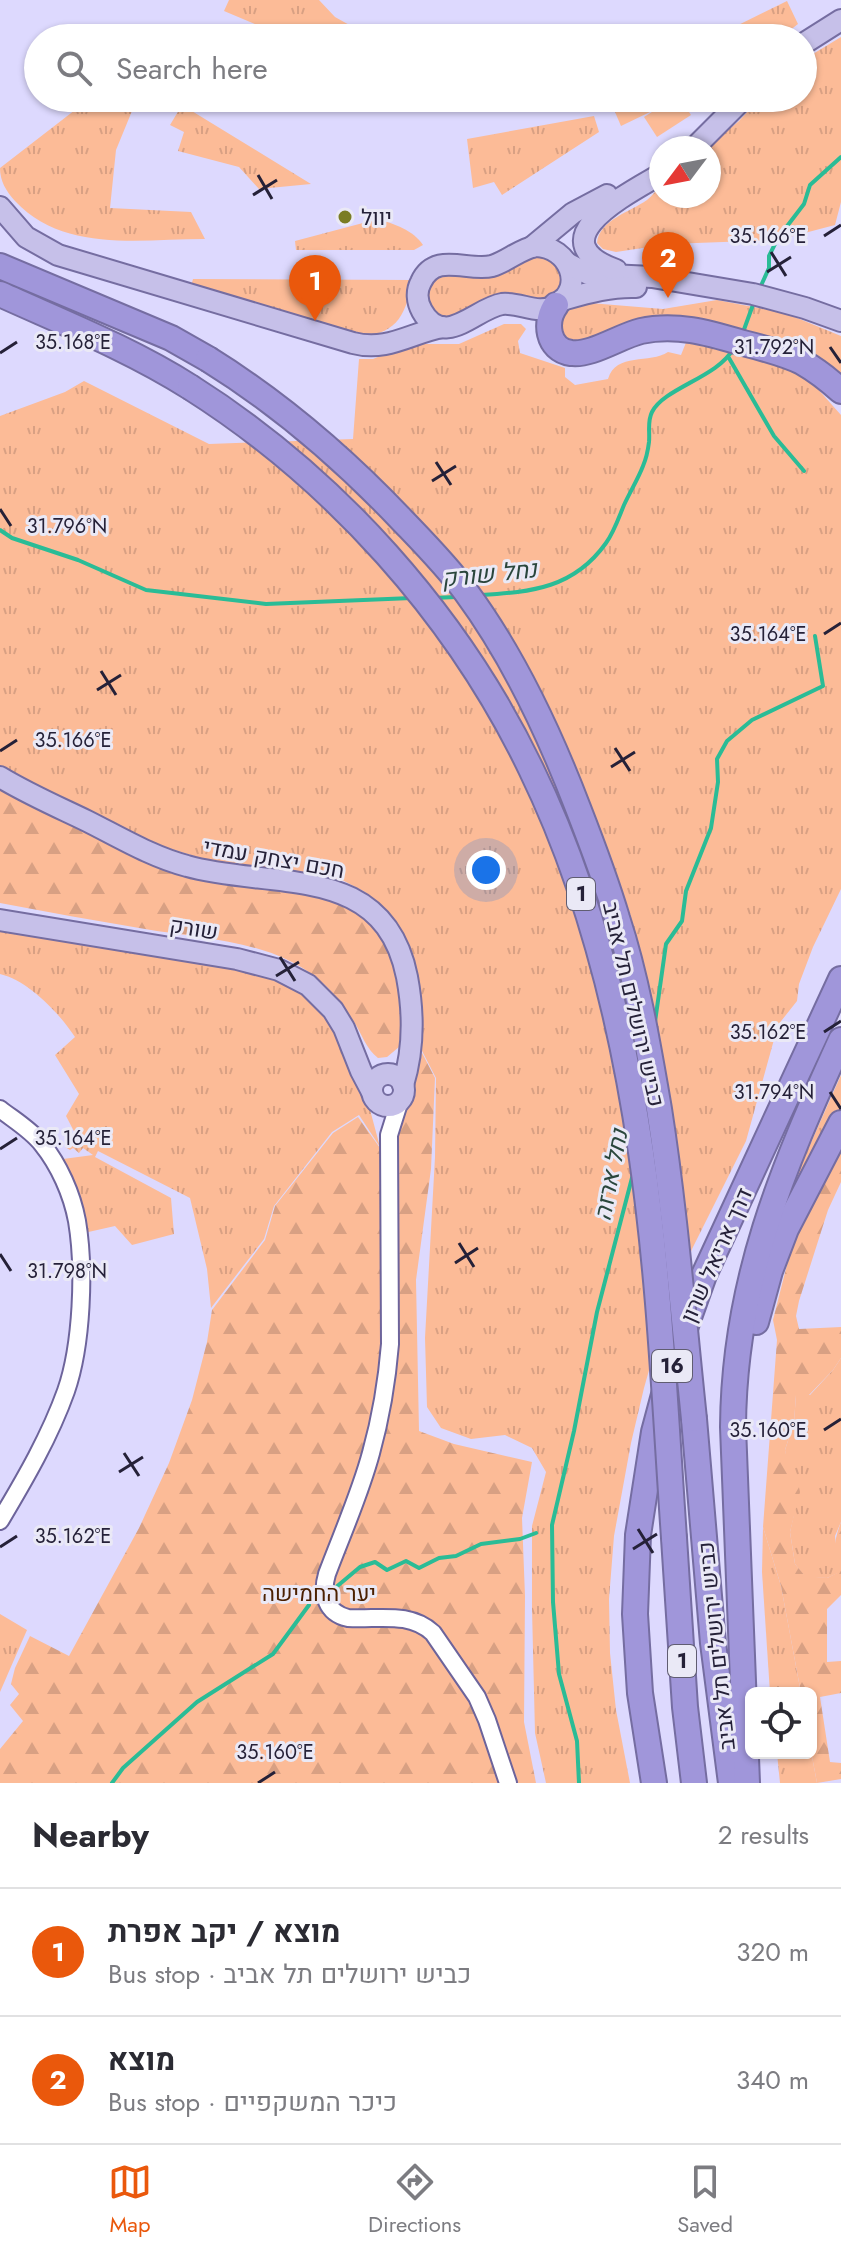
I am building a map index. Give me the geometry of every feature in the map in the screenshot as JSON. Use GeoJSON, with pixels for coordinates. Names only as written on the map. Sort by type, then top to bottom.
{"type":"FeatureCollection","features":[{"type":"Feature","properties":{"kind":"highway","name":"כביש ירושלים תל אביב"},"geometry":{"type":"LineString","coordinates":[[0,266],[171,338],[274,404],[333,453],[421,540],[465,591],[505,652],[541,719],[599,862],[618,920],[652,1071],[665,1148],[694,1419],[713,1643],[731,1783]]}},
{"type":"Feature","properties":{"kind":"highway","name":"כביש ירושלים תל אביב"},"geometry":{"type":"LineString","coordinates":[[0,294],[155,366],[190,387],[271,445],[323,490],[416,589],[496,704],[531,769],[558,831],[600,956],[616,1019],[641,1151],[657,1290],[685,1707],[694,1783]]}},
{"type":"Feature","properties":{"kind":"highway"},"geometry":{"type":"LineString","coordinates":[[559,302],[550,315],[549,333],[556,345],[568,353],[582,353],[652,329],[678,328],[708,333],[786,355],[827,378],[841,391]]}},
{"type":"Feature","properties":{"kind":"highway","name":"דרך אריאל שרון"},"geometry":{"type":"LineString","coordinates":[[654,1783],[640,1693],[635,1604],[638,1535],[657,1421],[682,1334],[704,1275],[841,979]]}},
{"type":"Feature","properties":{"kind":"highway","name":"דרך אריאל שרון"},"geometry":{"type":"LineString","coordinates":[[747,1783],[733,1397],[742,1315],[758,1247],[785,1167],[841,1040]]}},
{"type":"Feature","properties":{"kind":"highway"},"geometry":{"type":"LineString","coordinates":[[733,1397],[777,1248],[841,1123]]}},
{"type":"Feature","properties":{"kind":"main road"},"geometry":{"type":"LineString","coordinates":[[817,35],[841,20]]}},
{"type":"Feature","properties":{"kind":"main road"},"geometry":{"type":"LineString","coordinates":[[706,136],[730,112]]}},
{"type":"Feature","properties":{"kind":"main road"},"geometry":{"type":"LineString","coordinates":[[699,136],[721,121]]}},
{"type":"Feature","properties":{"kind":"main road"},"geometry":{"type":"LineString","coordinates":[[379,346],[402,329],[425,275],[437,266],[452,263],[474,268],[490,266],[532,247],[573,213],[649,170]]}},
{"type":"Feature","properties":{"kind":"main road"},"geometry":{"type":"LineString","coordinates":[[559,302],[570,285],[571,275],[563,256],[576,228],[592,214],[649,181]]}},
{"type":"Feature","properties":{"kind":"main road"},"geometry":{"type":"LineString","coordinates":[[619,199],[592,220],[585,241],[594,262],[629,275]]}},
{"type":"Feature","properties":{"kind":"main road"},"geometry":{"type":"LineString","coordinates":[[0,207],[26,237],[58,255],[353,343],[379,346],[442,327],[462,325],[482,311],[498,305],[514,304],[542,310],[598,290],[622,286],[704,287]]}},
{"type":"Feature","properties":{"kind":"main road"},"geometry":{"type":"LineString","coordinates":[[532,247],[551,248],[588,274],[629,275],[778,300],[841,321]]}},
{"type":"Feature","properties":{"kind":"main road"},"geometry":{"type":"LineString","coordinates":[[418,293],[426,317],[442,327]]}},
{"type":"Feature","properties":{"kind":"main road","name":"חכם יצחק עמדי"},"geometry":{"type":"LineString","coordinates":[[0,777],[124,840],[184,866],[235,877],[321,887],[361,902],[390,932],[398,947],[410,993],[412,1035],[389,1085]]}},
{"type":"Feature","properties":{"kind":"main road","name":"שורק"},"geometry":{"type":"LineString","coordinates":[[0,920],[264,964],[299,979],[317,992],[367,1063],[389,1085]]}},
{"type":"Feature","properties":{"kind":"street"},"geometry":{"type":"LineString","coordinates":[[389,1085],[390,1344],[383,1399],[371,1456],[327,1574],[324,1592],[326,1602],[339,1616],[414,1620],[433,1633],[477,1697],[508,1783]]}},
{"type":"Feature","properties":{"kind":"street"},"geometry":{"type":"LineString","coordinates":[[0,1109],[41,1143],[57,1167],[77,1220],[81,1266],[76,1351],[68,1387],[57,1417],[0,1521]]}},
{"type":"Feature","properties":{"kind":"green space"},"geometry":{"type":"Polygon","coordinates":[[[229,0],[319,0],[335,17],[348,24],[255,24],[224,11],[229,0]]]}},
{"type":"Feature","properties":{"kind":"green space"},"geometry":{"type":"Polygon","coordinates":[[[787,1],[798,24],[740,24],[787,1]]]}},
{"type":"Feature","properties":{"kind":"green space"},"geometry":{"type":"Polygon","coordinates":[[[841,37],[841,202],[835,225],[778,240],[669,244],[616,252],[603,249],[597,243],[609,222],[649,198],[649,208],[721,208],[721,136],[747,112],[817,112],[817,52],[841,37]]]}},
{"type":"Feature","properties":{"kind":"green space"},"geometry":{"type":"Polygon","coordinates":[[[72,112],[132,112],[116,150],[110,208],[191,212],[205,239],[104,240],[56,229],[35,218],[15,201],[4,186],[0,168],[72,112]]]}},
{"type":"Feature","properties":{"kind":"green space"},"geometry":{"type":"Polygon","coordinates":[[[178,112],[193,112],[311,184],[259,189],[239,167],[178,151],[184,132],[170,125],[178,112]]]}},
{"type":"Feature","properties":{"kind":"green space"},"geometry":{"type":"Polygon","coordinates":[[[615,112],[650,112],[621,126],[615,112]]]}},
{"type":"Feature","properties":{"kind":"green space"},"geometry":{"type":"Polygon","coordinates":[[[652,112],[689,112],[691,115],[656,136],[644,117],[652,112]]]}},
{"type":"Feature","properties":{"kind":"green space"},"geometry":{"type":"Polygon","coordinates":[[[594,116],[599,132],[502,195],[494,182],[473,188],[467,139],[594,116]]]}},
{"type":"Feature","properties":{"kind":"green space"},"geometry":{"type":"Polygon","coordinates":[[[378,219],[397,225],[423,245],[414,250],[296,250],[295,241],[378,219]]]}},
{"type":"Feature","properties":{"kind":"green space"},"geometry":{"type":"Polygon","coordinates":[[[549,253],[565,277],[558,293],[548,299],[446,321],[429,312],[424,287],[436,274],[549,253]]]}},
{"type":"Feature","properties":{"kind":"green space"},"geometry":{"type":"Polygon","coordinates":[[[193,279],[413,280],[404,311],[393,326],[362,336],[190,290],[193,279]]]}},
{"type":"Feature","properties":{"kind":"green space"},"geometry":{"type":"Polygon","coordinates":[[[717,300],[785,313],[841,336],[841,378],[729,328],[581,344],[565,339],[558,327],[562,315],[590,303],[663,309],[717,300]]]}},
{"type":"Feature","properties":{"kind":"green space"},"geometry":{"type":"Polygon","coordinates":[[[504,324],[521,324],[526,329],[518,341],[520,353],[565,368],[565,377],[575,385],[608,379],[618,365],[626,362],[668,352],[681,355],[689,335],[750,350],[808,378],[841,415],[841,889],[813,947],[799,984],[797,1001],[778,1025],[746,1141],[692,1249],[657,1342],[631,1443],[614,1536],[609,1599],[610,1653],[616,1710],[630,1783],[546,1783],[535,1733],[532,1526],[546,1472],[532,1448],[505,1435],[471,1439],[441,1428],[427,1407],[425,1338],[436,1078],[420,1047],[414,966],[396,926],[385,909],[365,892],[344,881],[313,874],[217,863],[155,844],[89,814],[0,766],[0,416],[65,392],[84,381],[209,444],[353,439],[359,359],[373,359],[416,344],[459,344],[504,324]]]}},
{"type":"Feature","properties":{"kind":"green space"},"geometry":{"type":"Polygon","coordinates":[[[0,787],[138,856],[333,897],[365,916],[390,950],[401,980],[403,1030],[399,1047],[387,1057],[378,1058],[329,989],[300,967],[259,949],[0,903],[0,787]]]}},
{"type":"Feature","properties":{"kind":"green space"},"geometry":{"type":"Polygon","coordinates":[[[0,931],[269,976],[293,986],[315,1004],[332,1026],[369,1106],[380,1147],[359,1115],[332,1132],[274,1206],[264,1239],[211,1308],[207,1269],[190,1198],[98,1151],[95,1157],[171,1198],[174,1234],[132,1245],[115,1226],[84,1233],[74,1185],[63,1159],[93,1155],[83,1148],[79,1153],[65,1147],[65,1142],[77,1137],[66,1116],[79,1094],[55,1055],[75,1037],[42,999],[22,983],[0,974],[0,931]]]}},
{"type":"Feature","properties":{"kind":"green space","name":"יער החמישה"},"geometry":{"type":"Polygon","coordinates":[[[420,1049],[435,1078],[431,1169],[416,1280],[419,1431],[454,1444],[532,1462],[522,1518],[524,1722],[536,1783],[0,1783],[0,1749],[23,1721],[10,1705],[19,1694],[11,1684],[15,1668],[30,1636],[69,1656],[139,1528],[169,1463],[192,1400],[212,1310],[265,1240],[275,1206],[333,1133],[358,1117],[380,1148],[394,1147],[411,1099],[420,1049]]]}},
{"type":"Feature","properties":{"kind":"green space"},"geometry":{"type":"Polygon","coordinates":[[[841,1075],[841,1111],[830,1123],[787,1212],[785,1201],[841,1075]]]}},
{"type":"Feature","properties":{"kind":"green space"},"geometry":{"type":"Polygon","coordinates":[[[841,1146],[841,1182],[828,1210],[796,1316],[799,1329],[841,1327],[841,1358],[809,1395],[796,1395],[794,1422],[785,1450],[789,1467],[796,1473],[800,1492],[790,1532],[795,1564],[805,1576],[827,1578],[837,1573],[834,1548],[841,1522],[841,1595],[827,1609],[827,1662],[841,1661],[841,1693],[820,1697],[830,1762],[841,1763],[841,1779],[817,1783],[812,1759],[817,1759],[817,1687],[800,1687],[781,1586],[763,1527],[777,1340],[773,1320],[804,1211],[841,1146]]]}},
{"type":"Feature","properties":{"kind":"green space"},"geometry":{"type":"Polygon","coordinates":[[[841,1358],[841,1522],[835,1536],[838,1573],[827,1578],[805,1577],[795,1564],[790,1532],[794,1514],[785,1450],[794,1422],[796,1395],[810,1395],[841,1358]]]}},
{"type":"Feature","properties":{"kind":"green space"},"geometry":{"type":"Polygon","coordinates":[[[763,1527],[781,1586],[800,1687],[770,1687],[762,1572],[763,1527]]]}},
{"type":"Feature","properties":{"kind":"green space"},"geometry":{"type":"Polygon","coordinates":[[[0,1614],[27,1630],[0,1692],[0,1614]]]}},
{"type":"Feature","properties":{"kind":"green space"},"geometry":{"type":"Polygon","coordinates":[[[778,1759],[812,1759],[817,1783],[780,1783],[778,1759]]]}},
{"type":"Feature","properties":{"kind":"waterway","name":"נחל שורק"},"geometry":{"type":"LineString","coordinates":[[759,290],[769,268],[769,256],[778,238],[804,204],[810,185],[841,157]]}},
{"type":"Feature","properties":{"kind":"waterway","name":"נחל שורק"},"geometry":{"type":"LineString","coordinates":[[742,335],[754,302]]}},
{"type":"Feature","properties":{"kind":"waterway","name":"נחל שורק"},"geometry":{"type":"LineString","coordinates":[[481,595],[551,585],[580,570],[594,558],[611,534],[643,466],[652,412],[668,396],[716,367],[733,349]]}},
{"type":"Feature","properties":{"kind":"waterway"},"geometry":{"type":"LineString","coordinates":[[729,358],[774,436],[804,471]]}},
{"type":"Feature","properties":{"kind":"waterway","name":"נחל שורק"},"geometry":{"type":"LineString","coordinates":[[0,530],[12,538],[78,560],[146,590],[266,604],[412,598]]}},
{"type":"Feature","properties":{"kind":"waterway","name":"נחל שורק"},"geometry":{"type":"LineString","coordinates":[[433,598],[456,597]]}},
{"type":"Feature","properties":{"kind":"waterway","name":"נחל ארזה"},"geometry":{"type":"LineString","coordinates":[[655,1022],[666,944],[682,921],[686,891],[711,828],[718,782],[717,759],[727,741],[752,720],[823,686],[815,636]]}},
{"type":"Feature","properties":{"kind":"waterway","name":"נחל ארזה"},"geometry":{"type":"LineString","coordinates":[[579,1783],[577,1741],[559,1674],[553,1602],[552,1525],[597,1312],[633,1174]]}},
{"type":"Feature","properties":{"kind":"waterway"},"geometry":{"type":"LineString","coordinates":[[335,1588],[360,1567],[375,1562],[387,1570],[406,1561],[419,1568],[481,1544],[520,1539],[536,1533]]}},
{"type":"Feature","properties":{"kind":"waterway"},"geometry":{"type":"LineString","coordinates":[[112,1783],[123,1768],[197,1702],[273,1654],[309,1605]]}},
{"type":"Feature","properties":{"kind":"place","name":"יוול"},"geometry":{"type":"Point","coordinates":[345,217]}},
{"type":"Feature","properties":{"kind":"place","name":"מוצא"},"geometry":{"type":"Point","coordinates":[668,298]}},
{"type":"Feature","properties":{"kind":"place","name":"מוצא / יקב אפרת"},"geometry":{"type":"Point","coordinates":[315,321]}}]}
